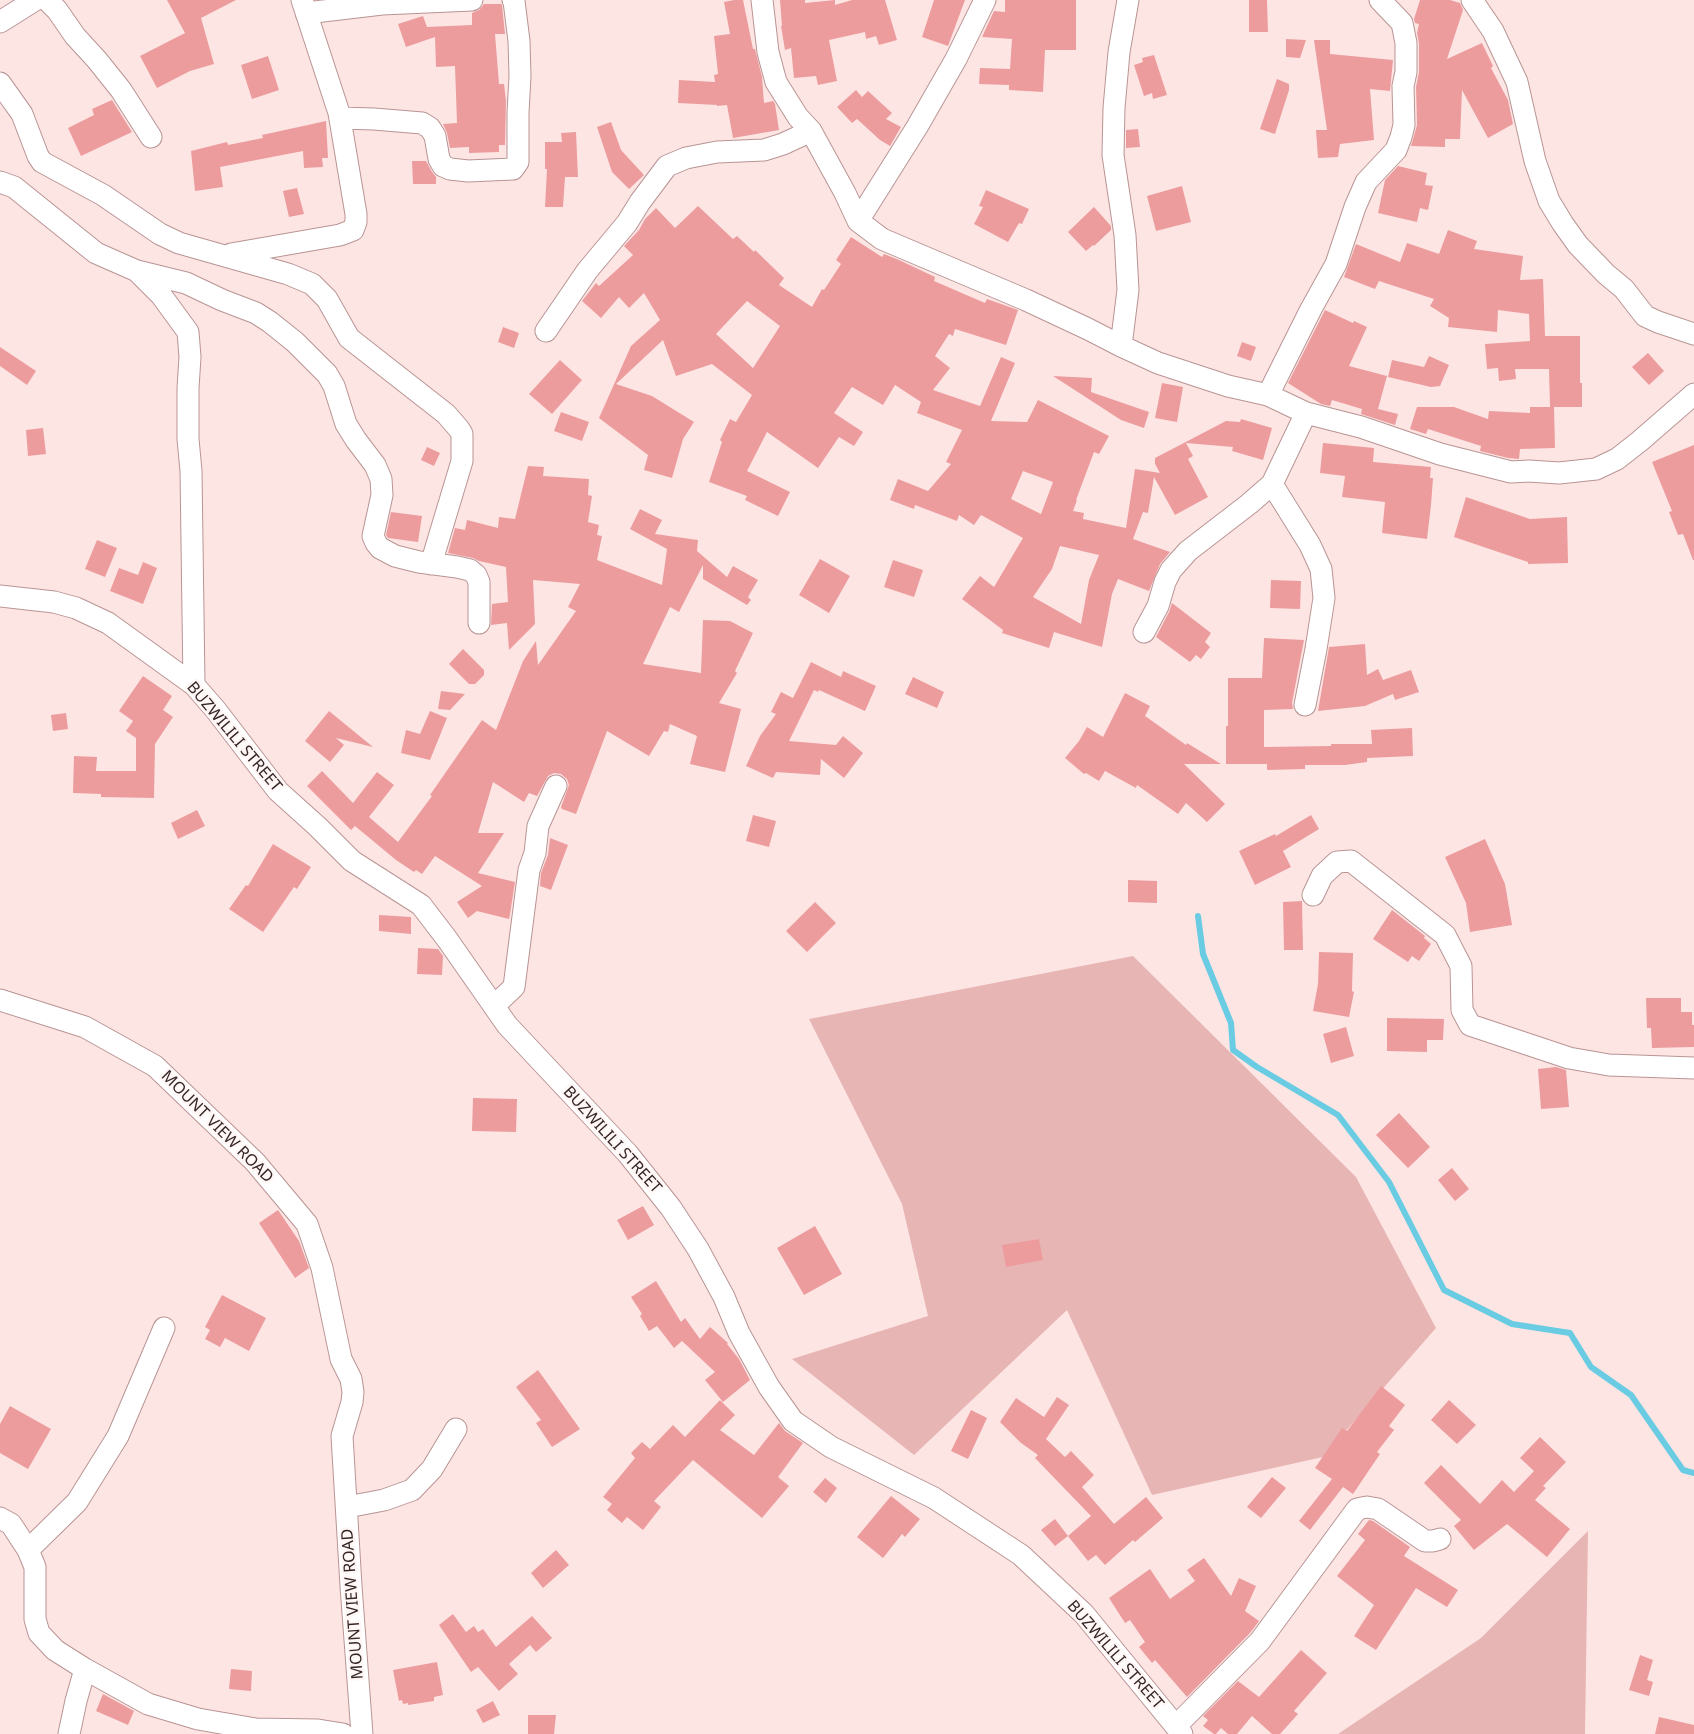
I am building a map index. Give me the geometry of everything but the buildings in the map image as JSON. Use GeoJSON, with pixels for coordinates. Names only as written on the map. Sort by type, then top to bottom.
{"type":"FeatureCollection","features":[{"type":"Feature","properties":{"kind":"street"},"geometry":{"type":"LineString","coordinates":[[0,22],[35,0]]}},
{"type":"Feature","properties":{"kind":"street"},"geometry":{"type":"LineString","coordinates":[[47,0],[121,90],[151,137]]}},
{"type":"Feature","properties":{"kind":"street"},"geometry":{"type":"LineString","coordinates":[[224,255],[340,235],[353,230],[356,222],[340,118],[304,6],[472,0]]}},
{"type":"Feature","properties":{"kind":"street"},"geometry":{"type":"LineString","coordinates":[[340,118],[422,123],[430,128],[435,136],[439,159],[443,166],[468,171],[513,169],[518,162],[520,76],[519,41],[513,0]]}},
{"type":"Feature","properties":{"kind":"street"},"geometry":{"type":"LineString","coordinates":[[762,0],[768,52],[776,82],[798,117],[811,131],[858,221],[882,238],[1026,300],[1158,363],[1228,386],[1268,394],[1306,413],[1361,427],[1440,454],[1511,472],[1559,473],[1596,469],[1617,459],[1694,394]]}},
{"type":"Feature","properties":{"kind":"street"},"geometry":{"type":"LineString","coordinates":[[858,221],[917,127],[956,59],[985,0]]}},
{"type":"Feature","properties":{"kind":"street"},"geometry":{"type":"LineString","coordinates":[[1121,346],[1128,290],[1125,235],[1113,155],[1119,52],[1128,0]]}},
{"type":"Feature","properties":{"kind":"street"},"geometry":{"type":"LineString","coordinates":[[1268,394],[1336,264],[1366,182],[1396,150],[1401,137],[1404,125],[1403,86],[1406,72],[1406,43],[1402,23],[1380,0]]}},
{"type":"Feature","properties":{"kind":"street"},"geometry":{"type":"LineString","coordinates":[[1472,0],[1493,31],[1517,82],[1535,161],[1549,201],[1563,224],[1578,245],[1605,274],[1624,289],[1646,316],[1694,334]]}},
{"type":"Feature","properties":{"kind":"street"},"geometry":{"type":"LineString","coordinates":[[0,83],[22,114],[42,162],[103,195],[160,234],[179,243],[288,273],[312,284],[327,299],[350,338],[446,414],[462,434],[462,461],[432,564]]}},
{"type":"Feature","properties":{"kind":"street"},"geometry":{"type":"LineString","coordinates":[[546,331],[587,271],[627,223],[667,166],[686,158],[717,152],[764,150],[811,131]]}},
{"type":"Feature","properties":{"kind":"street"},"geometry":{"type":"LineString","coordinates":[[0,182],[14,187],[96,253],[137,271],[186,283],[256,314],[295,342],[327,374],[334,386],[346,424],[375,465],[381,479],[382,495],[373,536],[376,543],[380,548],[395,556],[470,570],[479,582],[479,622]]}},
{"type":"Feature","properties":{"kind":"street"},"geometry":{"type":"LineString","coordinates":[[137,271],[161,295],[188,332],[190,357],[188,439],[191,471],[194,685]]}},
{"type":"Feature","properties":{"kind":"street"},"geometry":{"type":"LineString","coordinates":[[1144,632],[1158,606],[1168,576],[1179,560],[1272,484],[1306,413]]}},
{"type":"Feature","properties":{"kind":"street"},"geometry":{"type":"LineString","coordinates":[[1272,484],[1310,545],[1321,569],[1324,598],[1305,705]]}},
{"type":"Feature","properties":{"kind":"street","name":"BUZWILILI STREET"},"geometry":{"type":"LineString","coordinates":[[0,596],[54,602],[108,622],[194,685],[278,791],[318,826],[352,861],[421,905],[507,1025],[628,1154],[671,1208],[698,1250],[739,1333],[769,1387],[793,1421],[831,1447],[934,1498],[1022,1555],[1084,1614],[1179,1730]]}},
{"type":"Feature","properties":{"kind":"street"},"geometry":{"type":"LineString","coordinates":[[494,1006],[514,987],[538,826],[556,786]]}},
{"type":"Feature","properties":{"kind":"street"},"geometry":{"type":"LineString","coordinates":[[1313,896],[1322,876],[1337,862],[1351,861],[1445,935],[1461,966],[1462,1010],[1470,1025],[1569,1058],[1609,1065],[1694,1068]]}},
{"type":"Feature","properties":{"kind":"street","name":"MOUNT VIEW ROAD"},"geometry":{"type":"LineString","coordinates":[[0,1000],[85,1027],[155,1066],[255,1162],[307,1224],[322,1268],[341,1359],[351,1379],[354,1392],[342,1436],[362,1734]]}},
{"type":"Feature","properties":{"kind":"street"},"geometry":{"type":"LineString","coordinates":[[28,1550],[77,1502],[118,1436],[164,1328]]}},
{"type":"Feature","properties":{"kind":"street"},"geometry":{"type":"LineString","coordinates":[[347,1507],[384,1500],[412,1490],[432,1469],[456,1429]]}},
{"type":"Feature","properties":{"kind":"street"},"geometry":{"type":"LineString","coordinates":[[1179,1730],[1260,1641],[1358,1509],[1367,1507],[1378,1509],[1425,1540],[1440,1539]]}},
{"type":"Feature","properties":{"kind":"street"},"geometry":{"type":"LineString","coordinates":[[0,1518],[11,1524],[28,1550],[35,1567],[35,1619],[39,1633],[55,1650],[148,1704],[198,1719],[256,1729],[318,1730],[343,1734]]}},
{"type":"Feature","properties":{"kind":"street"},"geometry":{"type":"LineString","coordinates":[[69,1734],[75,1701],[86,1669]]}},
{"type":"Feature","properties":{"kind":"shaded area"},"geometry":{"type":"Polygon","coordinates":[[[1133,956],[1356,1177],[1436,1328],[1323,1457],[1152,1495],[1067,1310],[914,1455],[792,1359],[928,1316],[902,1204],[809,1019],[1133,956]]]}},
{"type":"Feature","properties":{"kind":"shaded area"},"geometry":{"type":"Polygon","coordinates":[[[1588,1531],[1585,1734],[1338,1734],[1481,1638],[1588,1531]]]}},
{"type":"Feature","properties":{"kind":"waterway"},"geometry":{"type":"LineString","coordinates":[[1198,916],[1203,954],[1231,1023],[1233,1050],[1257,1067],[1338,1115],[1389,1182],[1444,1290],[1512,1324],[1570,1333],[1591,1367],[1631,1395],[1683,1470],[1694,1473]]}}]}
